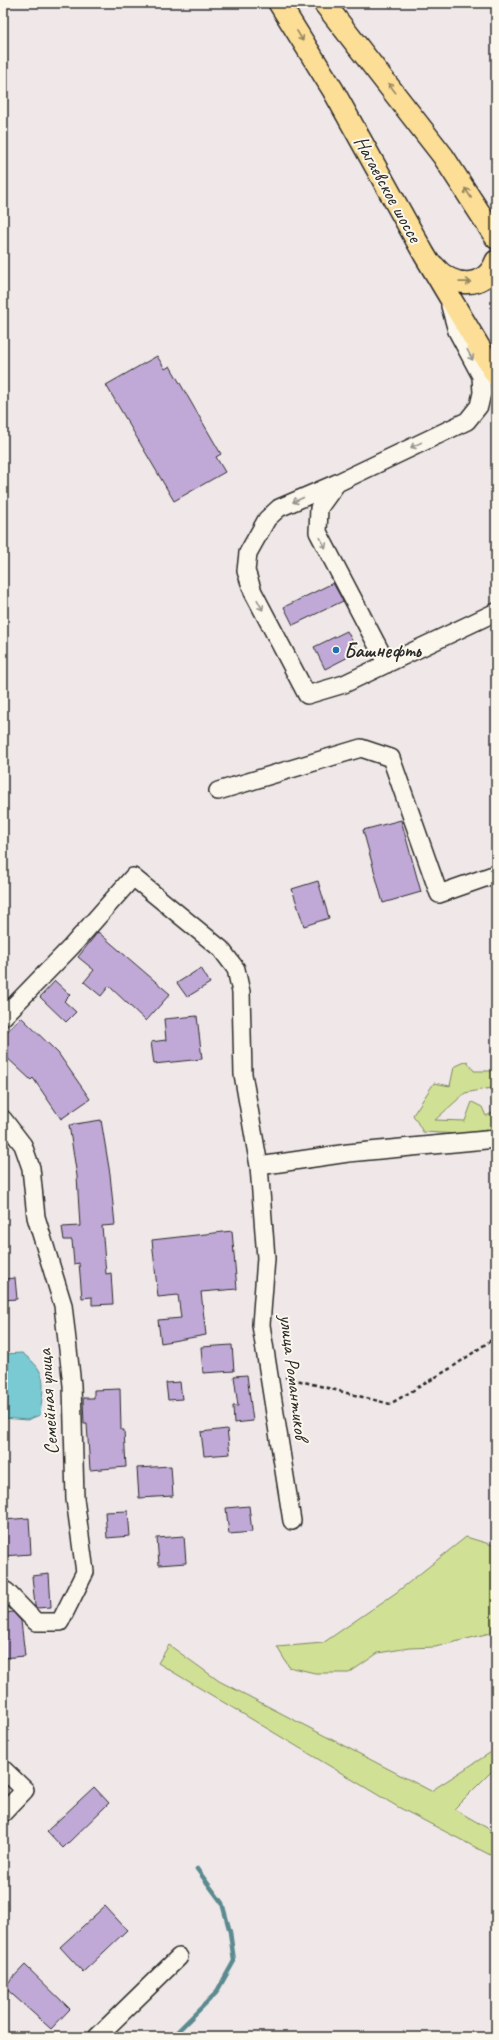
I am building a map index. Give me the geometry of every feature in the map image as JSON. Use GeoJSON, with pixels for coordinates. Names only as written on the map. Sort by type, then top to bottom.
{"type":"FeatureCollection","features":[{"type":"Feature","properties":{"kind":"main road","name":"Нагаевское шоссе"},"geometry":{"type":"LineString","coordinates":[[279,3],[333,90],[446,293],[496,375]]}},
{"type":"Feature","properties":{"kind":"main road"},"geometry":{"type":"LineString","coordinates":[[324,3],[431,139],[496,238]]}},
{"type":"Feature","properties":{"kind":"main road"},"geometry":{"type":"LineString","coordinates":[[485,220],[496,250]]}},
{"type":"Feature","properties":{"kind":"main road"},"geometry":{"type":"LineString","coordinates":[[424,254],[442,275],[450,280],[461,283],[482,279],[493,270],[496,261]]}},
{"type":"Feature","properties":{"kind":"street"},"geometry":{"type":"LineString","coordinates":[[446,293],[457,331],[481,376],[482,393],[478,406],[467,421],[337,483],[279,508],[267,519],[248,553],[246,571],[253,592],[307,695],[344,684],[496,612]]}},
{"type":"Feature","properties":{"kind":"street"},"geometry":{"type":"LineString","coordinates":[[337,483],[320,508],[318,532],[387,664]]}},
{"type":"Feature","properties":{"kind":"street"},"geometry":{"type":"LineString","coordinates":[[218,791],[361,748],[391,758],[438,894],[496,874]]}},
{"type":"Feature","properties":{"kind":"street","name":"улица Романтиков"},"geometry":{"type":"LineString","coordinates":[[3,1017],[71,947],[133,877],[221,949],[236,969],[241,992],[243,1074],[259,1166],[266,1258],[261,1325],[292,1521]]}},
{"type":"Feature","properties":{"kind":"street","name":"Семейная улица"},"geometry":{"type":"LineString","coordinates":[[3,1119],[23,1145],[31,1168],[36,1217],[63,1305],[72,1385],[76,1499],[85,1572],[60,1622],[36,1622],[5,1592]]}},
{"type":"Feature","properties":{"kind":"street"},"geometry":{"type":"LineString","coordinates":[[259,1166],[348,1153],[496,1139]]}},
{"type":"Feature","properties":{"kind":"street"},"geometry":{"type":"LineString","coordinates":[[3,1769],[25,1790],[3,1813]]}},
{"type":"Feature","properties":{"kind":"street"},"geometry":{"type":"LineString","coordinates":[[97,2037],[180,1957]]}},
{"type":"Feature","properties":{"kind":"path"},"geometry":{"type":"LineString","coordinates":[[268,1374],[313,1383],[390,1404],[451,1368],[496,1337]]}},
{"type":"Feature","properties":{"kind":"green space"},"geometry":{"type":"Polygon","coordinates":[[[467,1061],[474,1071],[496,1071],[496,1087],[465,1093],[435,1120],[465,1121],[472,1102],[482,1107],[486,1116],[496,1111],[496,1129],[461,1134],[423,1132],[413,1115],[434,1083],[450,1086],[454,1067],[467,1061]]]}},
{"type":"Feature","properties":{"kind":"green space"},"geometry":{"type":"Polygon","coordinates":[[[466,1537],[496,1546],[496,1626],[490,1633],[435,1647],[409,1648],[378,1653],[349,1673],[315,1673],[289,1667],[277,1647],[323,1643],[397,1592],[466,1537]]]}},
{"type":"Feature","properties":{"kind":"green space"},"geometry":{"type":"Polygon","coordinates":[[[169,1645],[219,1681],[431,1791],[496,1749],[496,1769],[494,1769],[454,1809],[496,1833],[496,1858],[398,1807],[158,1663],[169,1645]]]}},
{"type":"Feature","properties":{"kind":"water"},"geometry":{"type":"Polygon","coordinates":[[[22,1353],[31,1360],[41,1373],[43,1387],[40,1415],[27,1420],[3,1418],[3,1354],[22,1353]]]}},
{"type":"Feature","properties":{"kind":"building"},"geometry":{"type":"Polygon","coordinates":[[[157,356],[165,369],[170,366],[221,454],[216,457],[225,472],[174,501],[106,385],[157,356]]]}},
{"type":"Feature","properties":{"kind":"building"},"geometry":{"type":"Polygon","coordinates":[[[333,583],[343,601],[293,625],[284,607],[333,583]]]}},
{"type":"Feature","properties":{"kind":"building","name":"Башнефть"},"geometry":{"type":"Polygon","coordinates":[[[347,631],[358,652],[325,669],[314,647],[347,631]]]}},
{"type":"Feature","properties":{"kind":"building"},"geometry":{"type":"Polygon","coordinates":[[[401,820],[421,892],[383,903],[363,830],[401,820]]]}},
{"type":"Feature","properties":{"kind":"building"},"geometry":{"type":"Polygon","coordinates":[[[318,881],[329,918],[304,926],[292,889],[318,881]]]}},
{"type":"Feature","properties":{"kind":"building"},"geometry":{"type":"Polygon","coordinates":[[[98,932],[170,994],[146,1021],[109,986],[101,996],[84,982],[94,970],[78,957],[98,932]]]}},
{"type":"Feature","properties":{"kind":"building"},"geometry":{"type":"Polygon","coordinates":[[[201,968],[210,983],[187,997],[177,983],[201,968]]]}},
{"type":"Feature","properties":{"kind":"building"},"geometry":{"type":"Polygon","coordinates":[[[55,981],[70,995],[64,1001],[76,1012],[66,1022],[40,997],[55,981]]]}},
{"type":"Feature","properties":{"kind":"building"},"geometry":{"type":"Polygon","coordinates":[[[197,1016],[202,1059],[154,1064],[151,1042],[166,1040],[164,1019],[197,1016]]]}},
{"type":"Feature","properties":{"kind":"building"},"geometry":{"type":"Polygon","coordinates":[[[21,1017],[58,1053],[90,1099],[61,1119],[33,1078],[31,1080],[3,1054],[3,1036],[21,1017]]]}},
{"type":"Feature","properties":{"kind":"building"},"geometry":{"type":"Polygon","coordinates":[[[101,1120],[110,1174],[115,1225],[102,1226],[106,1274],[111,1273],[113,1304],[92,1305],[92,1297],[82,1298],[79,1263],[74,1264],[72,1240],[64,1240],[62,1227],[80,1226],[77,1176],[69,1125],[101,1120]]]}},
{"type":"Feature","properties":{"kind":"building"},"geometry":{"type":"Polygon","coordinates":[[[232,1231],[237,1289],[201,1292],[206,1335],[161,1343],[158,1320],[181,1318],[178,1295],[158,1297],[152,1240],[232,1231]]]}},
{"type":"Feature","properties":{"kind":"building"},"geometry":{"type":"Polygon","coordinates":[[[15,1278],[17,1299],[3,1300],[3,1279],[15,1278]]]}},
{"type":"Feature","properties":{"kind":"building"},"geometry":{"type":"Polygon","coordinates":[[[232,1345],[234,1371],[203,1373],[201,1347],[232,1345]]]}},
{"type":"Feature","properties":{"kind":"building"},"geometry":{"type":"Polygon","coordinates":[[[247,1375],[253,1421],[234,1423],[233,1406],[238,1406],[234,1376],[247,1375]]]}},
{"type":"Feature","properties":{"kind":"building"},"geometry":{"type":"Polygon","coordinates":[[[180,1382],[182,1399],[168,1400],[166,1383],[180,1382]]]}},
{"type":"Feature","properties":{"kind":"building"},"geometry":{"type":"Polygon","coordinates":[[[120,1389],[121,1430],[124,1430],[126,1467],[90,1470],[87,1424],[84,1424],[83,1398],[94,1398],[94,1390],[120,1389]]]}},
{"type":"Feature","properties":{"kind":"building"},"geometry":{"type":"Polygon","coordinates":[[[227,1429],[230,1454],[204,1456],[201,1432],[227,1429]]]}},
{"type":"Feature","properties":{"kind":"building"},"geometry":{"type":"Polygon","coordinates":[[[171,1466],[173,1496],[139,1498],[137,1468],[171,1466]]]}},
{"type":"Feature","properties":{"kind":"building"},"geometry":{"type":"Polygon","coordinates":[[[249,1506],[252,1532],[229,1534],[226,1508],[249,1506]]]}},
{"type":"Feature","properties":{"kind":"building"},"geometry":{"type":"Polygon","coordinates":[[[128,1511],[130,1536],[107,1538],[105,1512],[128,1511]]]}},
{"type":"Feature","properties":{"kind":"building"},"geometry":{"type":"Polygon","coordinates":[[[29,1518],[31,1554],[3,1556],[3,1520],[29,1518]]]}},
{"type":"Feature","properties":{"kind":"building"},"geometry":{"type":"Polygon","coordinates":[[[184,1536],[186,1563],[159,1565],[157,1538],[184,1536]]]}},
{"type":"Feature","properties":{"kind":"building"},"geometry":{"type":"Polygon","coordinates":[[[49,1574],[51,1607],[37,1608],[35,1606],[32,1576],[49,1574]]]}},
{"type":"Feature","properties":{"kind":"building"},"geometry":{"type":"Polygon","coordinates":[[[13,1612],[21,1621],[25,1656],[3,1658],[3,1613],[13,1612]]]}},
{"type":"Feature","properties":{"kind":"building"},"geometry":{"type":"Polygon","coordinates":[[[94,1787],[109,1803],[63,1848],[47,1831],[94,1787]]]}},
{"type":"Feature","properties":{"kind":"building"},"geometry":{"type":"Polygon","coordinates":[[[105,1906],[127,1930],[83,1972],[60,1947],[105,1906]]]}},
{"type":"Feature","properties":{"kind":"building"},"geometry":{"type":"Polygon","coordinates":[[[25,1965],[70,2009],[51,2029],[4,1987],[25,1965]]]}},
{"type":"Feature","properties":{"kind":"waterway"},"geometry":{"type":"LineString","coordinates":[[172,2037],[216,1993],[234,1961],[230,1932],[222,1903],[197,1869]]}},
{"type":"Feature","properties":{"kind":"place","name":"Башнефть"},"geometry":{"type":"Point","coordinates":[336,650]}}]}
